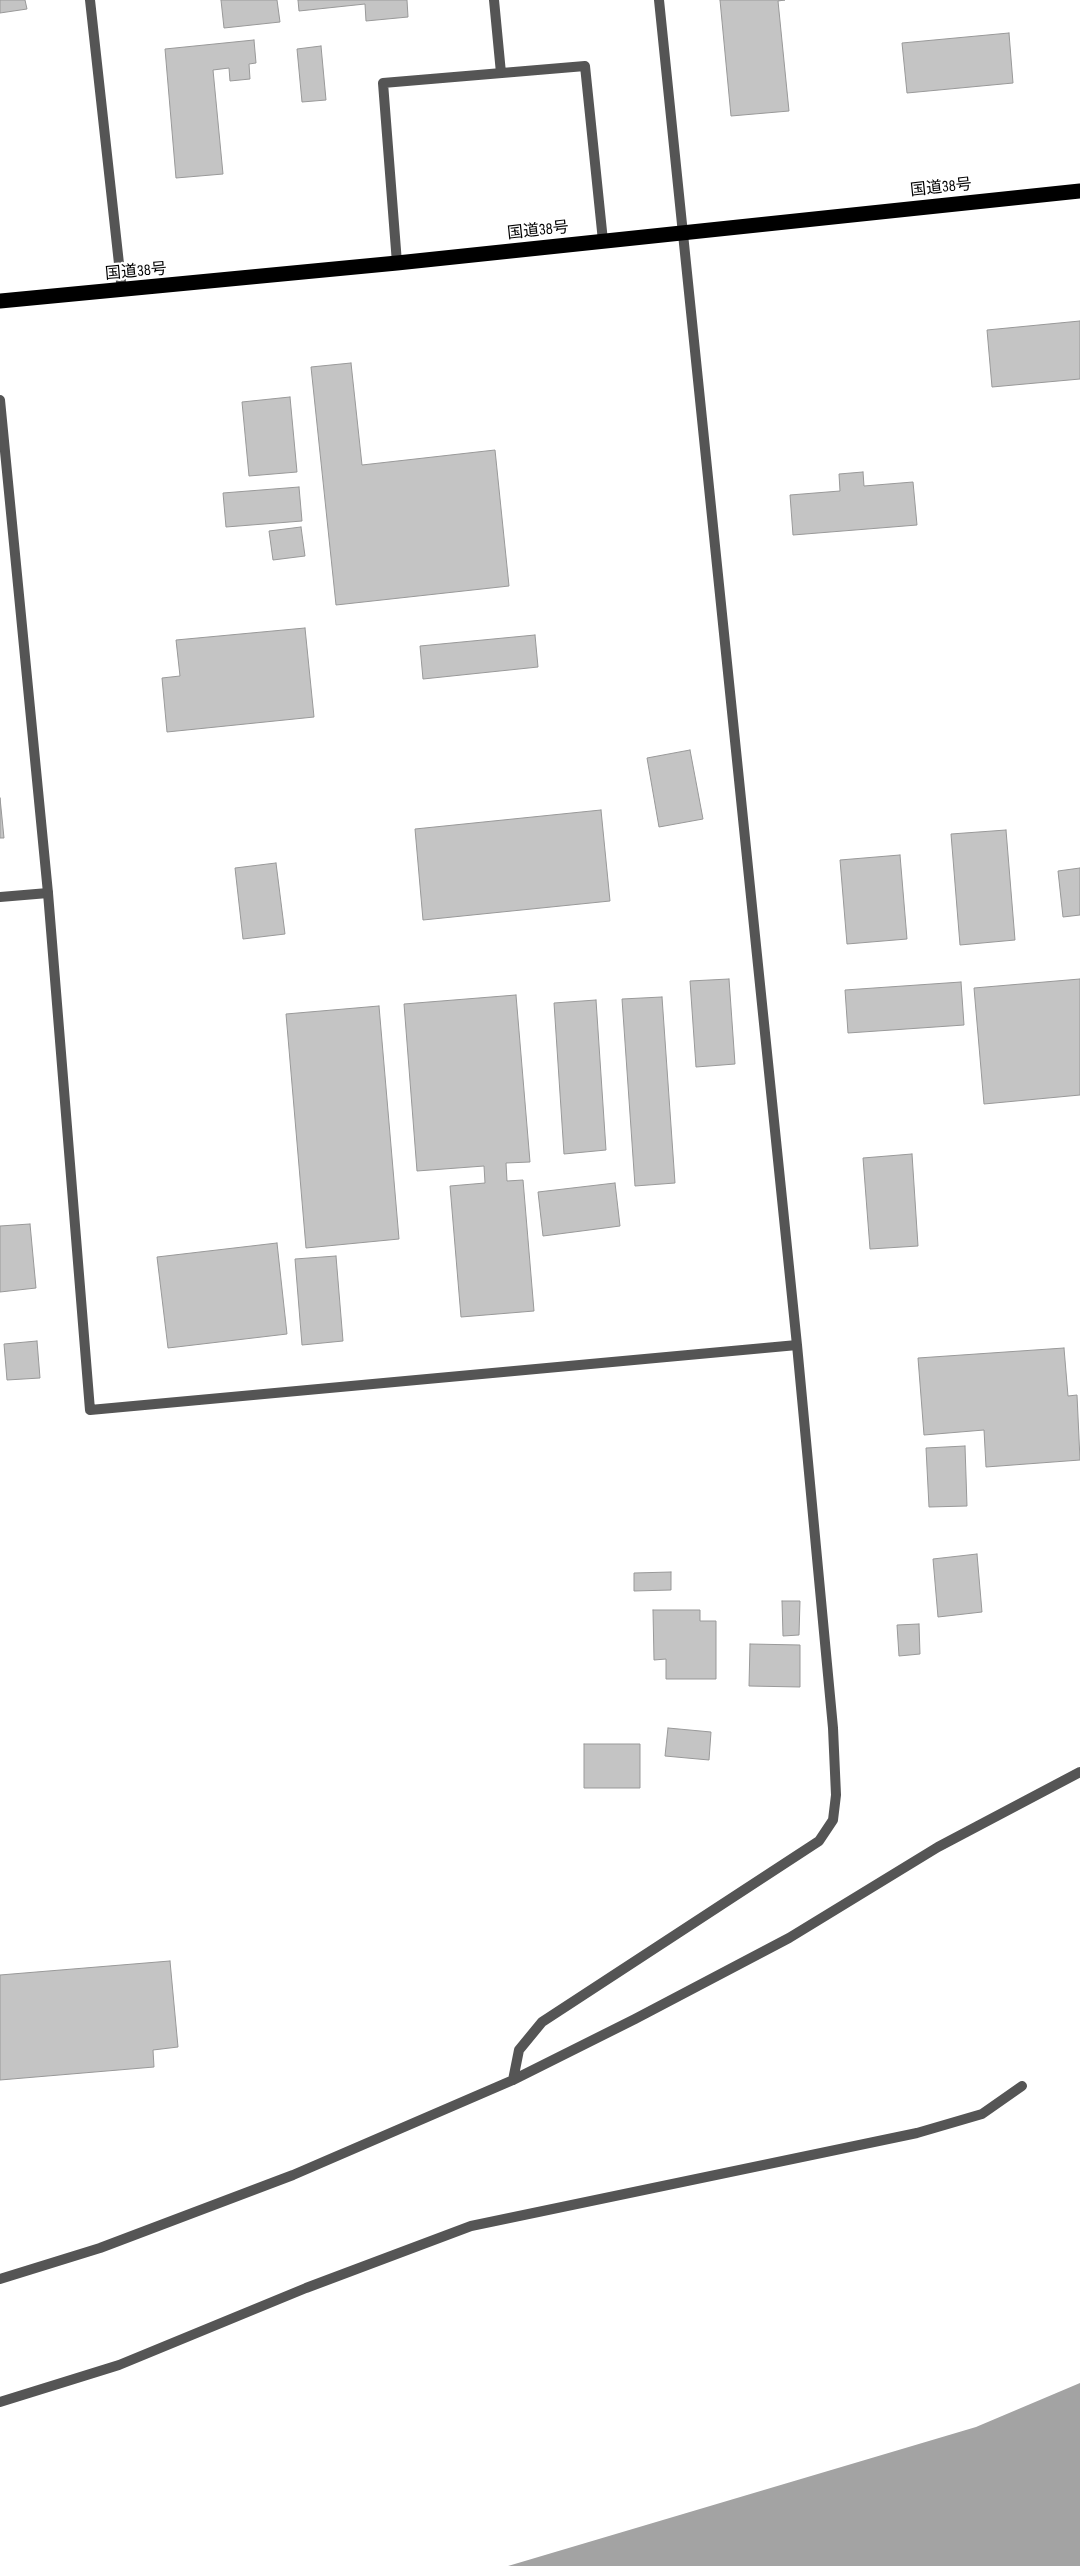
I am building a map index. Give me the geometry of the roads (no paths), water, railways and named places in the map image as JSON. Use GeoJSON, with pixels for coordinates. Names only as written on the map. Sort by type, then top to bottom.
{"type":"FeatureCollection","features":[{"type":"Feature","properties":{"kind":"highway","name":"国道38号"},"geometry":{"type":"LineString","coordinates":[[0,301],[397,264],[1080,191]]}},
{"type":"Feature","properties":{"kind":"street"},"geometry":{"type":"LineString","coordinates":[[90,0],[122,291]]}},
{"type":"Feature","properties":{"kind":"street"},"geometry":{"type":"LineString","coordinates":[[494,0],[501,73]]}},
{"type":"Feature","properties":{"kind":"street"},"geometry":{"type":"LineString","coordinates":[[514,2080],[518,2050],[542,2022],[820,1841],[833,1820],[836,1795],[833,1728],[797,1345],[659,0]]}},
{"type":"Feature","properties":{"kind":"street"},"geometry":{"type":"LineString","coordinates":[[397,264],[383,83],[586,66],[603,241]]}},
{"type":"Feature","properties":{"kind":"street"},"geometry":{"type":"LineString","coordinates":[[0,400],[48,893],[90,1410],[797,1345]]}},
{"type":"Feature","properties":{"kind":"street"},"geometry":{"type":"LineString","coordinates":[[0,897],[48,893]]}},
{"type":"Feature","properties":{"kind":"street"},"geometry":{"type":"LineString","coordinates":[[0,2279],[100,2248],[293,2175],[514,2080],[635,2020],[790,1938],[938,1847],[1080,1772]]}},
{"type":"Feature","properties":{"kind":"street"},"geometry":{"type":"LineString","coordinates":[[0,2402],[119,2365],[306,2288],[471,2226],[918,2133],[982,2114],[1022,2086]]}}]}
